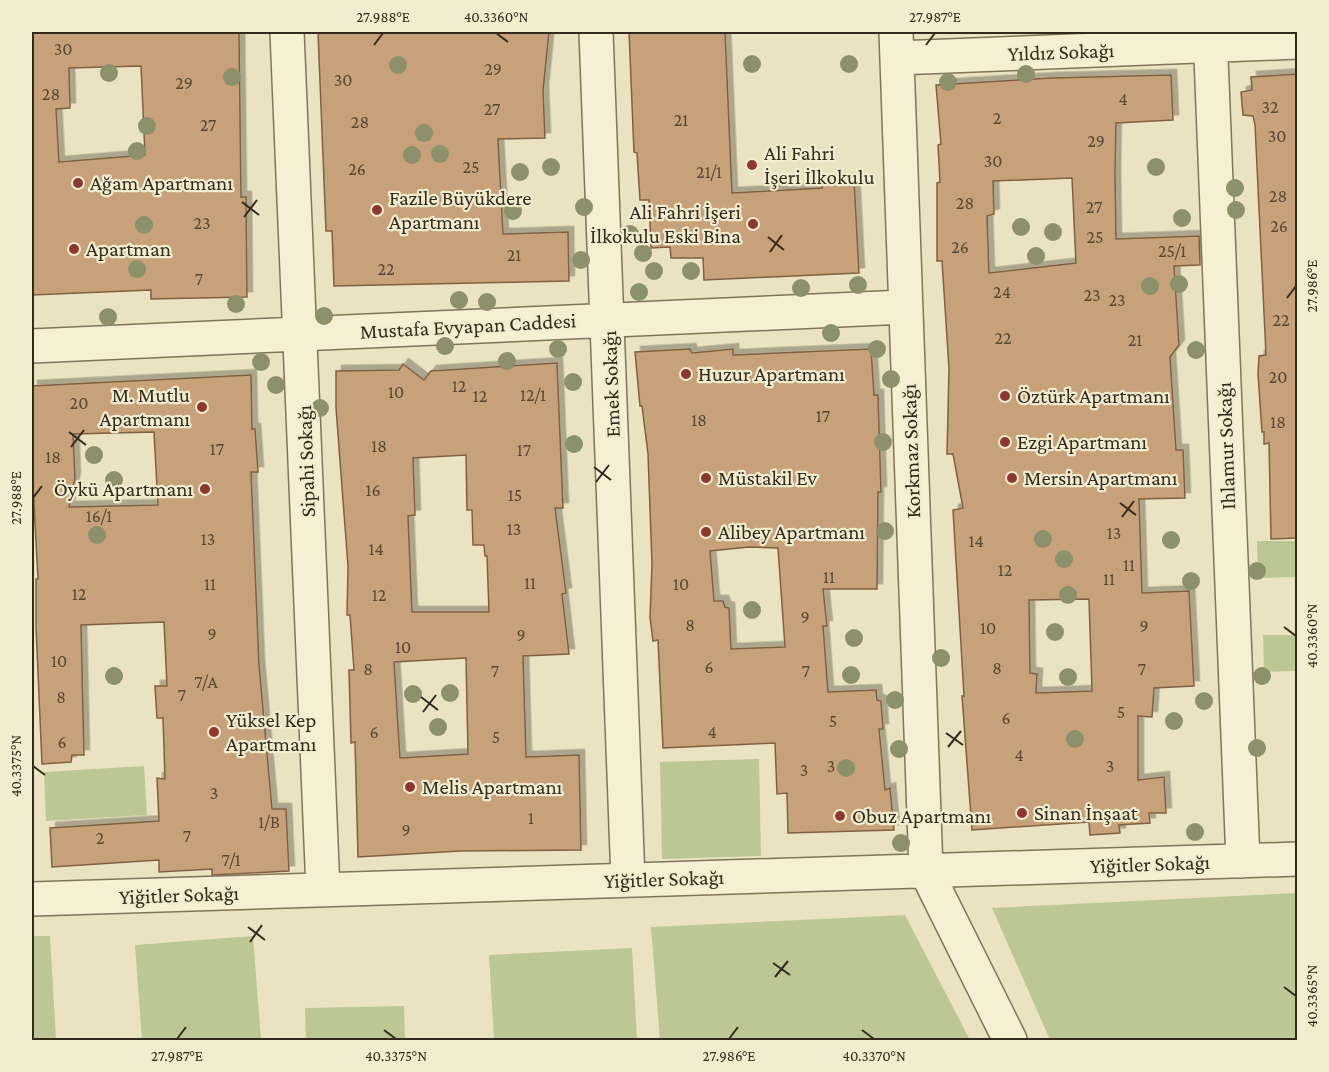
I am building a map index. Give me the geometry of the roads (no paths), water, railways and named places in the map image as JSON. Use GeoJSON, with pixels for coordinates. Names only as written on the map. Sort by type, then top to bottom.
{"type":"FeatureCollection","features":[{"type":"Feature","properties":{"kind":"street","name":"Sipahi Sokağı"},"geometry":{"type":"LineString","coordinates":[[287,32],[323,890]]}},
{"type":"Feature","properties":{"kind":"street","name":"Emek Sokağı"},"geometry":{"type":"LineString","coordinates":[[596,32],[628,880]]}},
{"type":"Feature","properties":{"kind":"street","name":"Yıldız Sokağı"},"geometry":{"type":"LineString","coordinates":[[896,45],[1210,39],[1298,42]]}},
{"type":"Feature","properties":{"kind":"street","name":"Ihlamur Sokağı"},"geometry":{"type":"LineString","coordinates":[[1210,39],[1243,861]]}},
{"type":"Feature","properties":{"kind":"street","name":"Korkmaz Sokağı"},"geometry":{"type":"LineString","coordinates":[[896,45],[926,871]]}},
{"type":"Feature","properties":{"kind":"street","name":"Mustafa Evyapan Caddesi"},"geometry":{"type":"LineString","coordinates":[[32,345],[905,307]]}},
{"type":"Feature","properties":{"kind":"street","name":"Yiğitler Sokağı"},"geometry":{"type":"LineString","coordinates":[[32,899],[1298,859]]}},
{"type":"Feature","properties":{"kind":"street"},"geometry":{"type":"LineString","coordinates":[[926,871],[1010,1041]]}},
{"type":"Feature","properties":{"kind":"place","name":"Ali Fahri İşeri İlkokulu"},"geometry":{"type":"Point","coordinates":[752,165]}},
{"type":"Feature","properties":{"kind":"place","name":"Ağam Apartmanı"},"geometry":{"type":"Point","coordinates":[78,183]}},
{"type":"Feature","properties":{"kind":"place","name":"Fazile Büyükdere Apartmanı"},"geometry":{"type":"Point","coordinates":[377,210]}},
{"type":"Feature","properties":{"kind":"place","name":"Ali Fahri İşeri İlkokulu Eski Bina"},"geometry":{"type":"Point","coordinates":[753,224]}},
{"type":"Feature","properties":{"kind":"place","name":"Apartman"},"geometry":{"type":"Point","coordinates":[74,249]}},
{"type":"Feature","properties":{"kind":"place","name":"Huzur Apartmanı"},"geometry":{"type":"Point","coordinates":[686,374]}},
{"type":"Feature","properties":{"kind":"place","name":"Öztürk Apartmanı"},"geometry":{"type":"Point","coordinates":[1005,396]}},
{"type":"Feature","properties":{"kind":"place","name":"M. Mutlu Apartmanı"},"geometry":{"type":"Point","coordinates":[202,407]}},
{"type":"Feature","properties":{"kind":"place","name":"Ezgi Apartmanı"},"geometry":{"type":"Point","coordinates":[1005,442]}},
{"type":"Feature","properties":{"kind":"place","name":"Müstakil Ev"},"geometry":{"type":"Point","coordinates":[706,478]}},
{"type":"Feature","properties":{"kind":"place","name":"Mersin Apartmanı"},"geometry":{"type":"Point","coordinates":[1012,478]}},
{"type":"Feature","properties":{"kind":"place","name":"Öykü Apartmanı"},"geometry":{"type":"Point","coordinates":[205,489]}},
{"type":"Feature","properties":{"kind":"place","name":"Alibey Apartmanı"},"geometry":{"type":"Point","coordinates":[706,532]}},
{"type":"Feature","properties":{"kind":"place","name":"Yüksel Kep Apartmanı"},"geometry":{"type":"Point","coordinates":[214,732]}},
{"type":"Feature","properties":{"kind":"place","name":"Melis Apartmanı"},"geometry":{"type":"Point","coordinates":[410,787]}},
{"type":"Feature","properties":{"kind":"place","name":"Sinan İnşaat"},"geometry":{"type":"Point","coordinates":[1022,813]}},
{"type":"Feature","properties":{"kind":"place","name":"Obuz Apartmanı"},"geometry":{"type":"Point","coordinates":[840,816]}}]}
